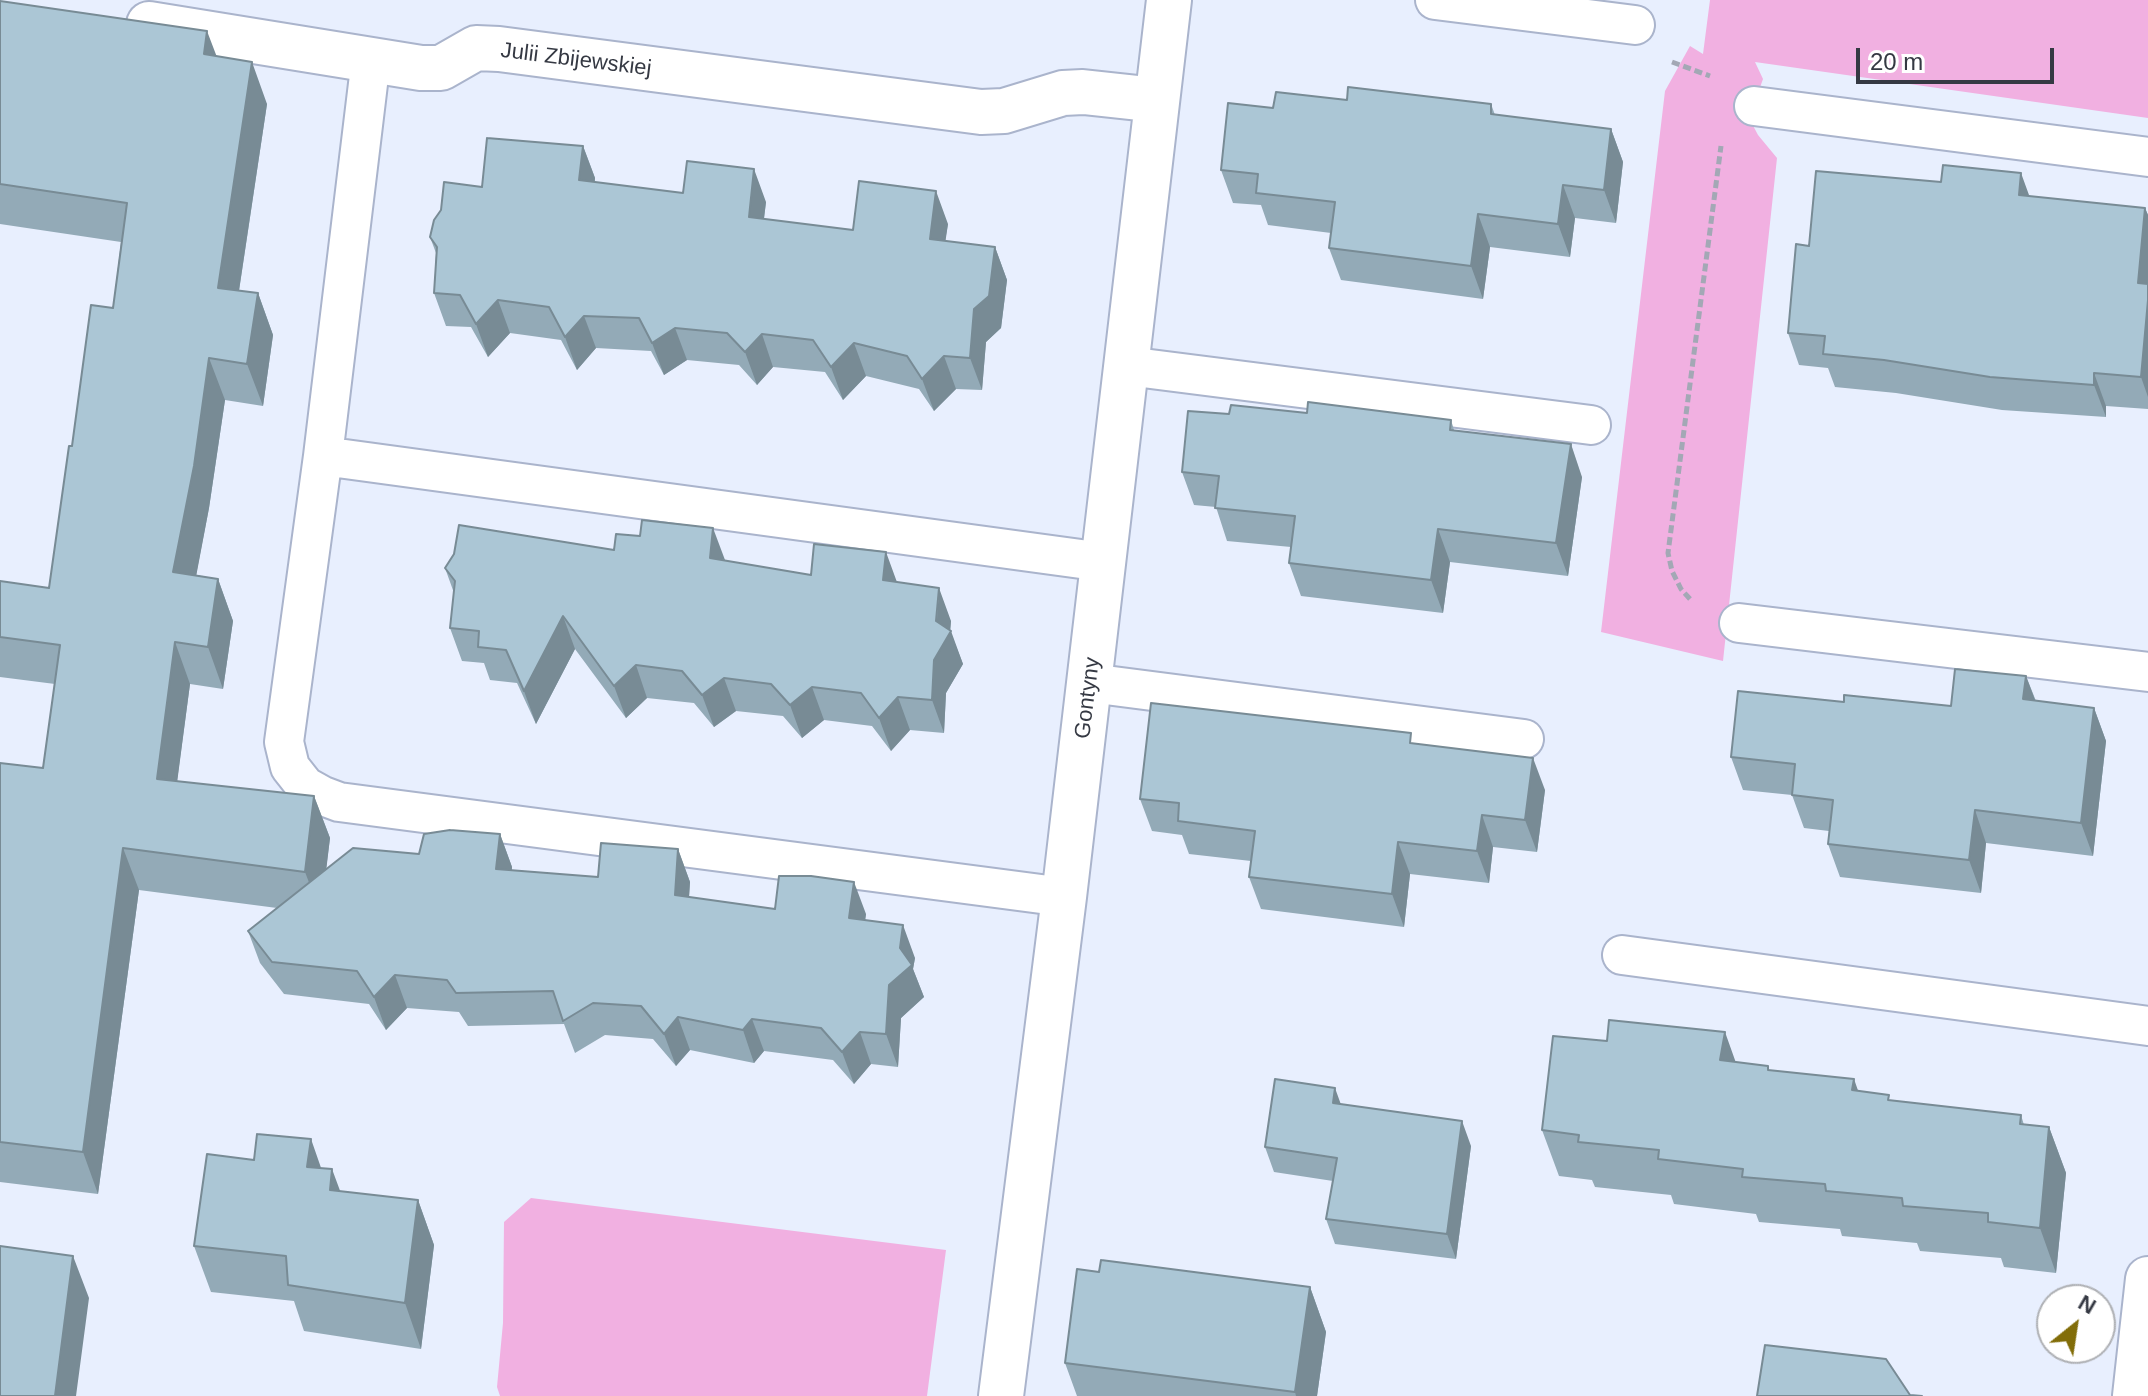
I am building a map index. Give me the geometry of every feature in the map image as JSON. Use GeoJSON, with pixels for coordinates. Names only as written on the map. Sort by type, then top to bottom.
{"type":"FeatureCollection","features":[{"type":"Feature","properties":{"kind":"street","name":"Gontyny"},"geometry":{"type":"LineString","coordinates":[[1001,1396],[1090,683],[1169,0]]}},
{"type":"Feature","properties":{"kind":"street","name":"Julii Zbijewskiej"},"geometry":{"type":"LineString","coordinates":[[107,17],[421,68],[441,68],[476,48],[499,49],[981,112],[1004,111],[1063,93],[1083,92],[1157,100]]}},
{"type":"Feature","properties":{"kind":"street"},"geometry":{"type":"LineString","coordinates":[[2135,1396],[2148,1279]]}},
{"type":"Feature","properties":{"kind":"lane"},"geometry":{"type":"LineString","coordinates":[[1435,0],[1635,25]]}},
{"type":"Feature","properties":{"kind":"lane"},"geometry":{"type":"LineString","coordinates":[[371,59],[323,456],[284,742],[290,767],[305,786],[339,802],[1064,897]]}},
{"type":"Feature","properties":{"kind":"lane"},"geometry":{"type":"LineString","coordinates":[[1754,106],[2148,157]]}},
{"type":"Feature","properties":{"kind":"lane"},"geometry":{"type":"LineString","coordinates":[[1127,366],[1591,425]]}},
{"type":"Feature","properties":{"kind":"lane"},"geometry":{"type":"LineString","coordinates":[[323,456],[1103,562]]}},
{"type":"Feature","properties":{"kind":"lane"},"geometry":{"type":"LineString","coordinates":[[1739,623],[2148,672]]}},
{"type":"Feature","properties":{"kind":"lane"},"geometry":{"type":"LineString","coordinates":[[1090,683],[1524,739]]}},
{"type":"Feature","properties":{"kind":"lane"},"geometry":{"type":"LineString","coordinates":[[1622,955],[2148,1026]]}},
{"type":"Feature","properties":{"kind":"path"},"geometry":{"type":"LineString","coordinates":[[1635,25],[1659,36],[1672,64],[1739,89],[1754,106],[1741,109],[1730,124],[1721,149],[1668,553],[1672,571],[1696,608],[1715,620],[1739,623]]}},
{"type":"Feature","properties":{"kind":"shaded area"},"geometry":{"type":"Polygon","coordinates":[[[1710,0],[2148,0],[2148,118],[1755,62],[1763,79],[1749,118],[1777,158],[1723,661],[1601,632],[1665,91],[1690,46],[1703,54],[1710,0]]]}},
{"type":"Feature","properties":{"kind":"shaded area"},"geometry":{"type":"Polygon","coordinates":[[[531,1198],[946,1250],[927,1396],[500,1396],[497,1387],[503,1323],[504,1222],[531,1198]]]}},
{"type":"Feature","properties":{"kind":"building"},"geometry":{"type":"Polygon","coordinates":[[[0,1],[207,31],[204,54],[252,62],[218,288],[258,293],[247,364],[209,358],[194,466],[173,572],[218,579],[208,647],[175,642],[157,779],[314,796],[305,872],[123,848],[83,1152],[0,1142],[0,763],[43,768],[60,645],[0,637],[0,581],[49,588],[91,305],[113,308],[127,203],[0,184],[0,1]]]}},
{"type":"Feature","properties":{"kind":"building"},"geometry":{"type":"Polygon","coordinates":[[[1348,87],[1491,104],[1491,114],[1611,129],[1604,190],[1563,185],[1558,224],[1478,214],[1471,266],[1329,248],[1335,202],[1256,193],[1258,174],[1221,170],[1228,103],[1273,108],[1276,92],[1347,100],[1348,87]]]}},
{"type":"Feature","properties":{"kind":"building"},"geometry":{"type":"Polygon","coordinates":[[[487,138],[583,146],[579,180],[683,193],[687,161],[754,169],[749,217],[853,230],[859,181],[936,191],[930,239],[995,247],[989,296],[974,309],[970,358],[944,356],[922,379],[907,356],[854,343],[831,367],[813,340],[762,334],[745,352],[727,333],[675,328],[652,343],[639,318],[584,316],[565,337],[549,307],[498,300],[476,324],[460,295],[434,293],[437,247],[430,237],[434,220],[441,210],[444,182],[482,187],[487,138]]]}},
{"type":"Feature","properties":{"kind":"building"},"geometry":{"type":"Polygon","coordinates":[[[1943,165],[2021,173],[2019,195],[2145,208],[2138,283],[2148,284],[2141,377],[2094,373],[2094,385],[1990,377],[1823,354],[1825,336],[1788,333],[1796,244],[1809,246],[1816,171],[1941,182],[1943,165]]]}},
{"type":"Feature","properties":{"kind":"building"},"geometry":{"type":"Polygon","coordinates":[[[1308,402],[1451,420],[1450,430],[1571,444],[1556,543],[1438,529],[1431,580],[1289,563],[1295,516],[1215,508],[1219,476],[1182,472],[1188,411],[1229,414],[1231,405],[1307,413],[1308,402]]]}},
{"type":"Feature","properties":{"kind":"building"},"geometry":{"type":"Polygon","coordinates":[[[642,520],[713,528],[710,558],[811,575],[814,544],[886,552],[883,580],[939,588],[936,621],[951,631],[934,660],[932,700],[898,697],[879,718],[861,693],[812,687],[790,705],[771,684],[724,678],[702,695],[682,671],[636,665],[614,686],[563,616],[524,691],[506,650],[478,647],[479,631],[450,628],[455,581],[445,568],[454,554],[459,525],[614,550],[616,534],[640,536],[642,520]]]}},
{"type":"Feature","properties":{"kind":"building"},"geometry":{"type":"Polygon","coordinates":[[[1955,669],[2026,676],[2023,699],[2094,708],[2081,823],[1975,810],[1969,860],[1828,844],[1833,800],[1792,795],[1795,764],[1731,757],[1738,691],[1844,702],[1844,695],[1951,706],[1955,669]]]}},
{"type":"Feature","properties":{"kind":"building"},"geometry":{"type":"Polygon","coordinates":[[[1151,703],[1411,733],[1410,743],[1533,758],[1525,820],[1482,815],[1477,851],[1398,842],[1392,894],[1249,877],[1255,831],[1178,821],[1179,803],[1140,799],[1151,703]]]}},
{"type":"Feature","properties":{"kind":"building"},"geometry":{"type":"Polygon","coordinates":[[[450,830],[500,834],[496,869],[598,877],[601,843],[678,849],[675,895],[775,909],[779,876],[811,876],[854,882],[849,918],[903,925],[900,948],[912,965],[889,985],[886,1034],[860,1032],[842,1052],[821,1028],[752,1019],[743,1030],[678,1017],[664,1034],[641,1006],[593,1003],[563,1021],[553,991],[456,993],[447,980],[395,975],[374,997],[357,971],[272,962],[248,931],[353,848],[419,854],[424,834],[450,830]]]}},
{"type":"Feature","properties":{"kind":"building"},"geometry":{"type":"Polygon","coordinates":[[[1609,1020],[1725,1032],[1720,1060],[1768,1066],[1768,1070],[1854,1079],[1852,1090],[1889,1095],[1888,1100],[2021,1115],[2020,1124],[2049,1127],[2040,1228],[1988,1222],[1988,1213],[1903,1206],[1902,1198],[1826,1191],[1825,1184],[1742,1177],[1743,1169],[1658,1159],[1659,1150],[1578,1142],[1579,1135],[1542,1130],[1553,1036],[1607,1041],[1609,1020]]]}},
{"type":"Feature","properties":{"kind":"building"},"geometry":{"type":"Polygon","coordinates":[[[1275,1079],[1335,1088],[1333,1103],[1462,1121],[1447,1234],[1326,1219],[1337,1158],[1265,1147],[1275,1079]]]}},
{"type":"Feature","properties":{"kind":"building"},"geometry":{"type":"Polygon","coordinates":[[[257,1134],[311,1139],[307,1167],[332,1169],[330,1190],[418,1200],[405,1303],[288,1285],[286,1256],[194,1246],[207,1154],[254,1160],[257,1134]]]}},
{"type":"Feature","properties":{"kind":"building"},"geometry":{"type":"Polygon","coordinates":[[[0,1246],[73,1256],[55,1396],[0,1396],[0,1246]]]}},
{"type":"Feature","properties":{"kind":"building"},"geometry":{"type":"Polygon","coordinates":[[[1101,1260],[1310,1287],[1295,1392],[1065,1363],[1077,1269],[1099,1272],[1101,1260]]]}},
{"type":"Feature","properties":{"kind":"building"},"geometry":{"type":"Polygon","coordinates":[[[1765,1345],[1886,1359],[1910,1395],[1922,1396],[1757,1396],[1765,1345]]]}}]}
